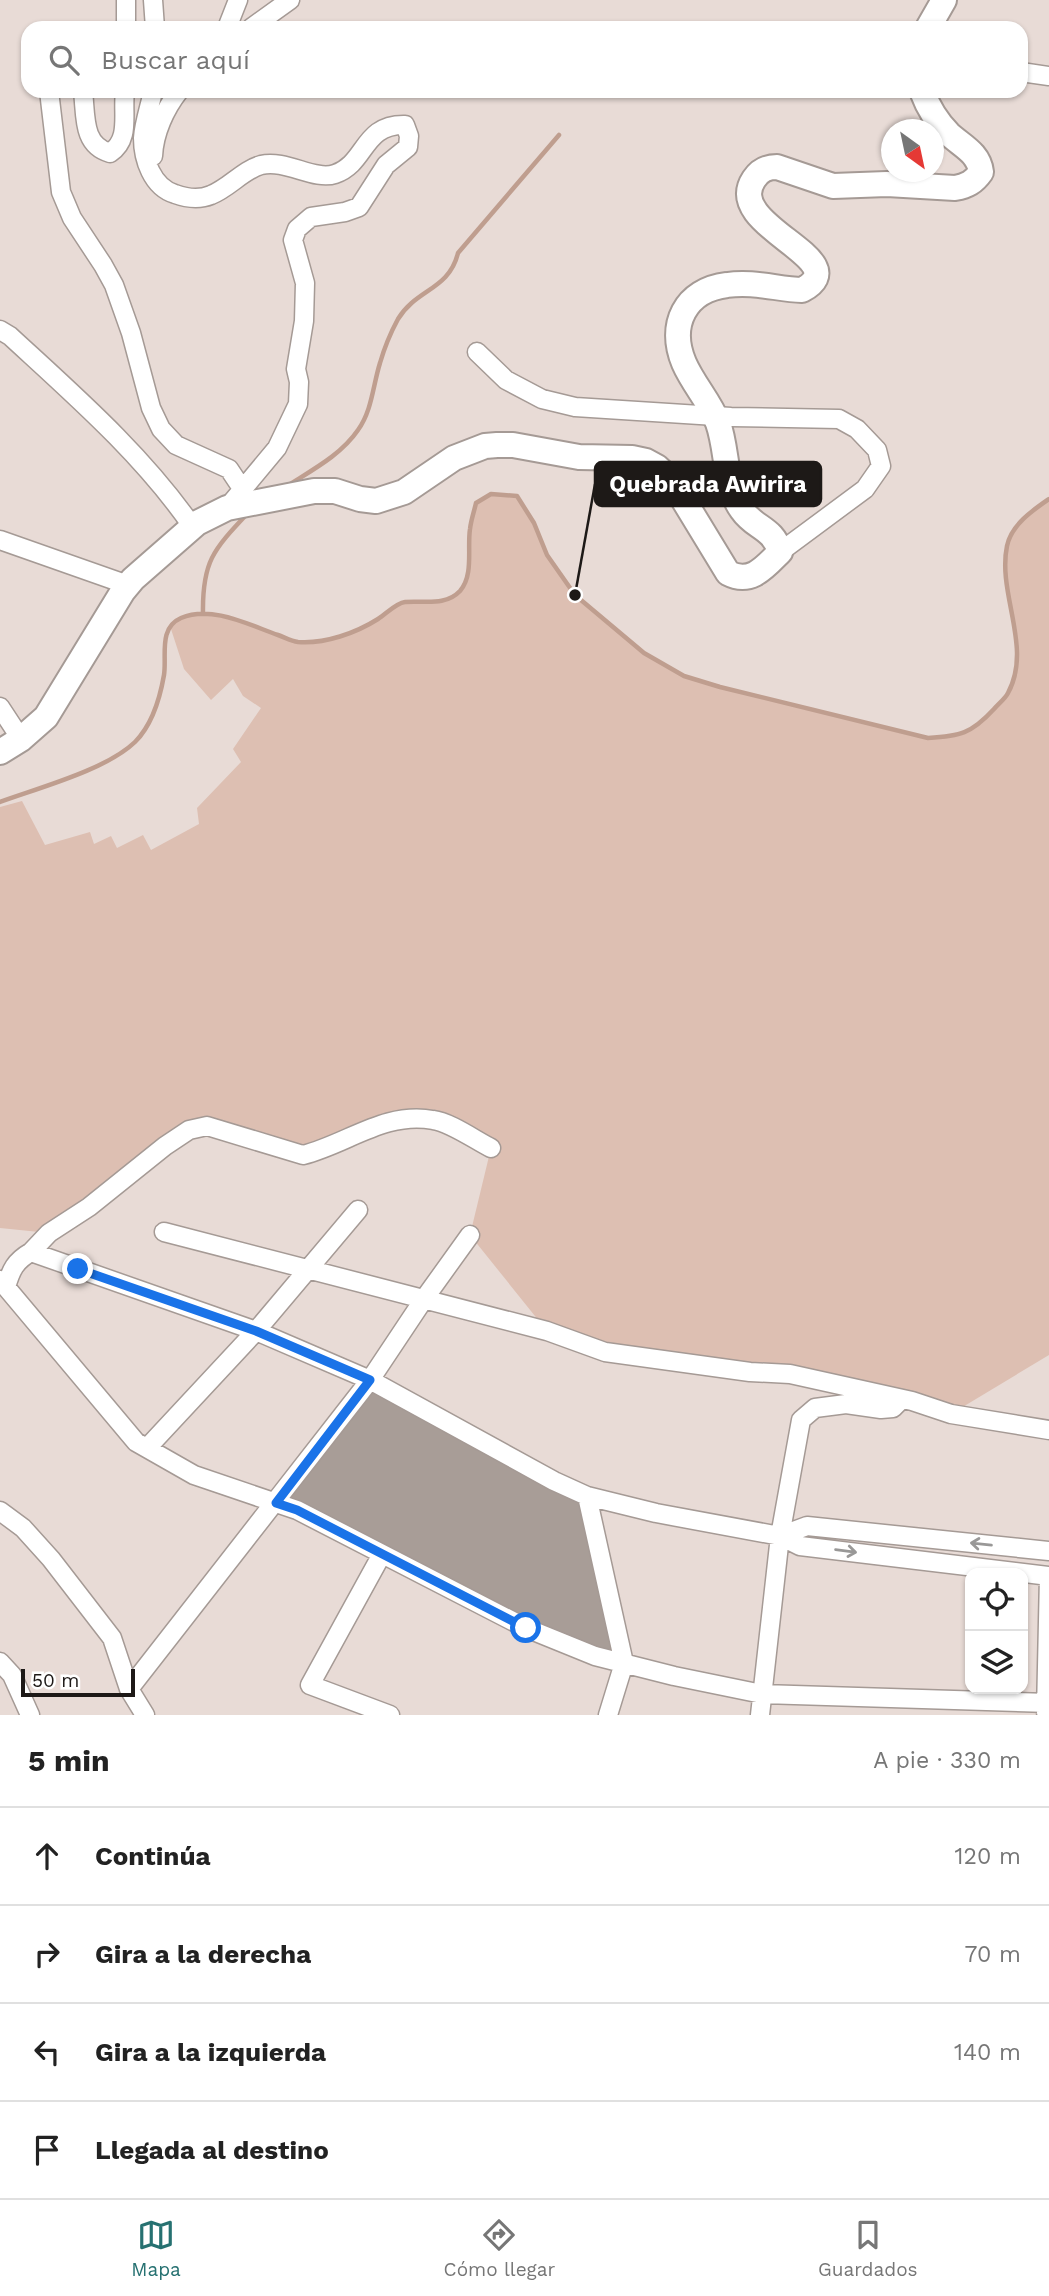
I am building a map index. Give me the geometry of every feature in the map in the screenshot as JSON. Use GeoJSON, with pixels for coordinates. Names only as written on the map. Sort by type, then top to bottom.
{"type":"FeatureCollection","features":[{"type":"Feature","properties":{"kind":"street"},"geometry":{"type":"LineString","coordinates":[[126,0],[126,21]]}},
{"type":"Feature","properties":{"kind":"street"},"geometry":{"type":"LineString","coordinates":[[153,0],[154,21]]}},
{"type":"Feature","properties":{"kind":"street"},"geometry":{"type":"LineString","coordinates":[[230,21],[238,0]]}},
{"type":"Feature","properties":{"kind":"street"},"geometry":{"type":"LineString","coordinates":[[261,21],[290,0]]}},
{"type":"Feature","properties":{"kind":"street"},"geometry":{"type":"LineString","coordinates":[[932,21],[944,0]]}},
{"type":"Feature","properties":{"kind":"street"},"geometry":{"type":"LineString","coordinates":[[1028,72],[1047,72]]}},
{"type":"Feature","properties":{"kind":"street"},"geometry":{"type":"LineString","coordinates":[[50,98],[61,192],[72,218],[114,285],[131,333],[151,408],[161,429],[176,445],[229,469],[235,499]]}},
{"type":"Feature","properties":{"kind":"street"},"geometry":{"type":"LineString","coordinates":[[84,98],[89,138],[98,149],[110,153],[119,146],[124,134],[125,98]]}},
{"type":"Feature","properties":{"kind":"street"},"geometry":{"type":"LineString","coordinates":[[0,707],[10,745],[46,717],[128,585],[192,526],[235,499],[277,448],[298,404],[299,382],[296,369],[304,321],[305,283],[293,240],[297,229],[311,217],[359,207],[386,165],[408,147],[409,135],[405,125],[391,124],[376,133],[352,163],[334,174],[319,174],[294,166],[261,165],[208,197],[188,198],[170,193],[155,180],[145,162],[143,136],[151,98]]}},
{"type":"Feature","properties":{"kind":"street"},"geometry":{"type":"LineString","coordinates":[[152,174],[154,139],[174,98]]}},
{"type":"Feature","properties":{"kind":"street"},"geometry":{"type":"LineString","coordinates":[[780,552],[776,538],[743,513],[734,497],[718,423],[684,362],[678,327],[681,314],[688,304],[709,290],[726,285],[761,285],[802,290],[810,286],[816,274],[810,259],[757,216],[749,196],[755,177],[769,167],[777,167],[833,186],[887,184],[955,188],[971,183],[981,172],[980,164],[936,119],[926,98]]}},
{"type":"Feature","properties":{"kind":"street"},"geometry":{"type":"LineString","coordinates":[[0,330],[84,403],[164,489],[192,526]]}},
{"type":"Feature","properties":{"kind":"street"},"geometry":{"type":"LineString","coordinates":[[235,499],[335,491],[376,501],[404,492],[454,458],[485,446],[513,444],[579,457],[632,458],[657,467],[672,481],[728,573],[749,577],[865,489],[881,466],[877,450],[857,429],[839,419],[575,407],[542,399],[506,380],[477,352]]}},
{"type":"Feature","properties":{"kind":"street"},"geometry":{"type":"LineString","coordinates":[[0,540],[128,585]]}},
{"type":"Feature","properties":{"kind":"street"},"geometry":{"type":"LineString","coordinates":[[32,1252],[256,1331],[370,1380],[554,1481],[587,1496],[656,1513],[780,1536],[800,1546],[1049,1576],[1047,1707],[762,1694],[595,1656],[526,1628],[297,1510],[194,1475],[136,1442],[3,1284],[19,1259],[32,1252],[49,1233],[89,1207],[189,1130],[207,1126],[303,1154],[318,1151],[373,1126],[413,1119],[435,1120],[491,1147]]}},
{"type":"Feature","properties":{"kind":"street"},"geometry":{"type":"LineString","coordinates":[[148,1448],[256,1331],[358,1210]]}},
{"type":"Feature","properties":{"kind":"street"},"geometry":{"type":"LineString","coordinates":[[164,1232],[547,1331],[605,1352],[750,1372],[790,1374],[902,1399],[951,1414],[1049,1430]]}},
{"type":"Feature","properties":{"kind":"street"},"geometry":{"type":"LineString","coordinates":[[130,1689],[370,1380],[470,1235]]}},
{"type":"Feature","properties":{"kind":"street"},"geometry":{"type":"LineString","coordinates":[[760,1715],[780,1536],[801,1420],[815,1408],[846,1404],[893,1408],[902,1399]]}},
{"type":"Feature","properties":{"kind":"street"},"geometry":{"type":"LineString","coordinates":[[587,1496],[624,1663],[608,1715]]}},
{"type":"Feature","properties":{"kind":"street"},"geometry":{"type":"LineString","coordinates":[[0,1511],[23,1528],[51,1559],[112,1638],[130,1689],[145,1715]]}},
{"type":"Feature","properties":{"kind":"street"},"geometry":{"type":"LineString","coordinates":[[780,1536],[807,1526],[1049,1551]]}},
{"type":"Feature","properties":{"kind":"street"},"geometry":{"type":"LineString","coordinates":[[382,1554],[310,1685],[390,1715]]}},
{"type":"Feature","properties":{"kind":"street"},"geometry":{"type":"LineString","coordinates":[[0,1662],[12,1675],[30,1715]]}},
{"type":"Feature","properties":{"kind":"shaded area"},"geometry":{"type":"Polygon","coordinates":[[[491,494],[517,496],[534,523],[547,555],[575,596],[644,653],[684,676],[928,738],[957,735],[971,729],[1008,693],[1015,675],[1017,657],[1006,583],[1007,546],[1018,525],[1049,499],[1049,1355],[951,1414],[912,1401],[605,1352],[547,1331],[470,1235],[491,1148],[413,1119],[318,1151],[207,1126],[49,1233],[0,1228],[0,807],[22,801],[45,845],[90,832],[94,844],[111,836],[117,848],[143,835],[151,850],[199,824],[197,808],[241,762],[233,749],[261,708],[243,696],[233,679],[211,700],[184,669],[170,626],[181,618],[203,614],[224,616],[297,642],[333,638],[360,629],[403,602],[420,604],[441,601],[460,591],[468,574],[470,527],[476,503],[491,494]]]}},
{"type":"Feature","properties":{"kind":"building"},"geometry":{"type":"Polygon","coordinates":[[[370,1380],[587,1496],[624,1663],[595,1656],[276,1503],[370,1380]]]}},
{"type":"Feature","properties":{"kind":"waterway"},"geometry":{"type":"LineString","coordinates":[[287,486],[326,461],[351,439],[363,423],[382,358],[398,319],[405,309],[447,275],[458,253],[559,135]]}},
{"type":"Feature","properties":{"kind":"waterway"},"geometry":{"type":"LineString","coordinates":[[0,802],[90,770],[135,742],[146,728],[158,702],[164,675],[166,635],[169,628],[181,618],[218,615],[293,641],[308,642],[350,633],[402,603],[434,602],[454,596],[460,591],[467,577],[470,529],[476,503],[491,494],[517,496],[534,523],[547,555],[575,595],[644,653],[684,676],[928,738],[957,735],[978,724],[1008,693],[1015,675],[1017,657],[1006,583],[1007,546],[1018,525],[1049,499]]}},
{"type":"Feature","properties":{"kind":"waterway"},"geometry":{"type":"LineString","coordinates":[[203,614],[205,581],[212,558],[226,537],[248,513]]}},
{"type":"Feature","properties":{"kind":"place","name":"Quebrada Awirira"},"geometry":{"type":"Point","coordinates":[575,595]}},
{"type":"Feature","properties":{"kind":"route"},"geometry":{"type":"LineString","coordinates":[[78,1269],[256,1331],[370,1380],[276,1503],[297,1510],[526,1628]]}}]}
